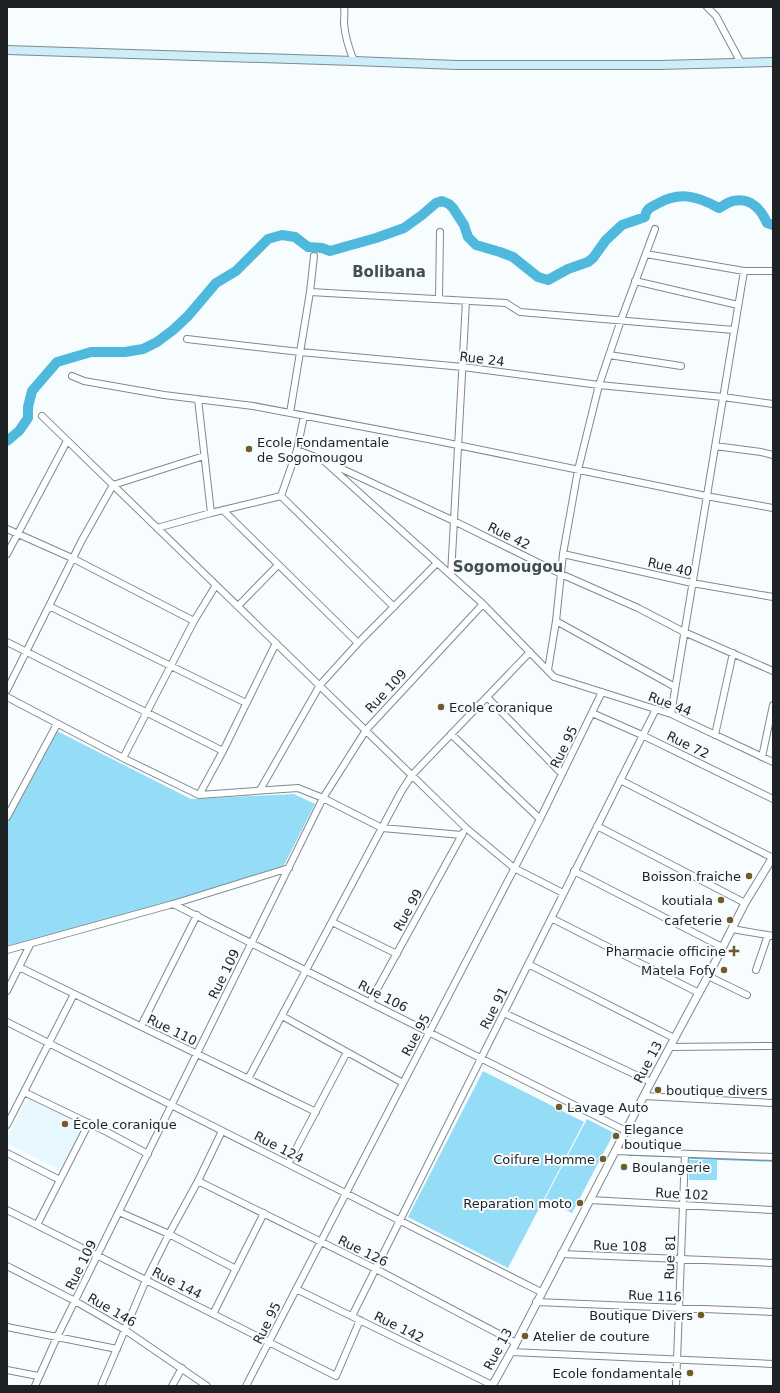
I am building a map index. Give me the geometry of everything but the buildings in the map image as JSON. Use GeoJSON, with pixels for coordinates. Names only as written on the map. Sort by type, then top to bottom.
{"type":"FeatureCollection","features":[{"type":"Feature","properties":{"kind":"main road"},"geometry":{"type":"LineString","coordinates":[[7,50],[354,61],[457,66],[773,62]]}},
{"type":"Feature","properties":{"kind":"street"},"geometry":{"type":"LineString","coordinates":[[344,7],[344,22],[347,42],[354,61]]}},
{"type":"Feature","properties":{"kind":"street"},"geometry":{"type":"LineString","coordinates":[[707,7],[716,16],[741,63]]}},
{"type":"Feature","properties":{"kind":"street"},"geometry":{"type":"LineString","coordinates":[[548,670],[556,622],[563,554],[578,470],[599,385],[635,281],[655,229]]}},
{"type":"Feature","properties":{"kind":"street"},"geometry":{"type":"LineString","coordinates":[[439,299],[440,232]]}},
{"type":"Feature","properties":{"kind":"street"},"geometry":{"type":"LineString","coordinates":[[646,254],[744,271],[773,271]]}},
{"type":"Feature","properties":{"kind":"street"},"geometry":{"type":"LineString","coordinates":[[290,413],[310,292],[314,256]]}},
{"type":"Feature","properties":{"kind":"street"},"geometry":{"type":"LineString","coordinates":[[671,714],[744,271]]}},
{"type":"Feature","properties":{"kind":"street"},"geometry":{"type":"LineString","coordinates":[[635,281],[738,306]]}},
{"type":"Feature","properties":{"kind":"street"},"geometry":{"type":"LineString","coordinates":[[310,292],[506,303],[520,312],[734,330]]}},
{"type":"Feature","properties":{"kind":"street"},"geometry":{"type":"LineString","coordinates":[[451,575],[466,301]]}},
{"type":"Feature","properties":{"kind":"street","name":"Rue 24"},"geometry":{"type":"LineString","coordinates":[[187,339],[300,352],[463,367],[599,385],[723,397],[773,404]]}},
{"type":"Feature","properties":{"kind":"street"},"geometry":{"type":"LineString","coordinates":[[609,355],[681,366]]}},
{"type":"Feature","properties":{"kind":"street"},"geometry":{"type":"LineString","coordinates":[[72,376],[84,381],[164,395],[253,406],[773,508]]}},
{"type":"Feature","properties":{"kind":"street"},"geometry":{"type":"LineString","coordinates":[[198,399],[212,513]]}},
{"type":"Feature","properties":{"kind":"street"},"geometry":{"type":"LineString","coordinates":[[42,416],[466,828],[514,868],[563,893]]}},
{"type":"Feature","properties":{"kind":"street"},"geometry":{"type":"LineString","coordinates":[[281,496],[298,450],[304,416]]}},
{"type":"Feature","properties":{"kind":"street"},"geometry":{"type":"LineString","coordinates":[[7,554],[67,441]]}},
{"type":"Feature","properties":{"kind":"street"},"geometry":{"type":"LineString","coordinates":[[715,446],[773,455]]}},
{"type":"Feature","properties":{"kind":"street","name":"Rue 42"},"geometry":{"type":"LineString","coordinates":[[298,450],[323,460],[454,521],[561,574],[638,608],[684,632],[733,652],[773,671]]}},
{"type":"Feature","properties":{"kind":"street"},"geometry":{"type":"LineString","coordinates":[[7,690],[72,558],[113,485],[204,456]]}},
{"type":"Feature","properties":{"kind":"street","name":"Rue 42"},"geometry":{"type":"LineString","coordinates":[[323,460],[483,604],[554,677]]}},
{"type":"Feature","properties":{"kind":"street"},"geometry":{"type":"LineString","coordinates":[[157,528],[281,496]]}},
{"type":"Feature","properties":{"kind":"street"},"geometry":{"type":"LineString","coordinates":[[281,496],[394,607]]}},
{"type":"Feature","properties":{"kind":"street"},"geometry":{"type":"LineString","coordinates":[[223,510],[358,643]]}},
{"type":"Feature","properties":{"kind":"street"},"geometry":{"type":"LineString","coordinates":[[7,529],[17,535],[72,558],[194,621]]}},
{"type":"Feature","properties":{"kind":"street","name":"Rue 40"},"geometry":{"type":"LineString","coordinates":[[563,554],[692,583],[773,597]]}},
{"type":"Feature","properties":{"kind":"street"},"geometry":{"type":"LineString","coordinates":[[260,790],[320,685],[358,643],[437,562]]}},
{"type":"Feature","properties":{"kind":"street"},"geometry":{"type":"LineString","coordinates":[[238,606],[278,565]]}},
{"type":"Feature","properties":{"kind":"street"},"geometry":{"type":"LineString","coordinates":[[123,758],[194,621],[216,585]]}},
{"type":"Feature","properties":{"kind":"street","name":"Rue 109"},"geometry":{"type":"LineString","coordinates":[[35,1386],[38,1376],[323,798],[366,730],[483,604]]}},
{"type":"Feature","properties":{"kind":"street"},"geometry":{"type":"LineString","coordinates":[[49,606],[246,704]]}},
{"type":"Feature","properties":{"kind":"street"},"geometry":{"type":"LineString","coordinates":[[556,622],[675,687]]}},
{"type":"Feature","properties":{"kind":"street"},"geometry":{"type":"LineString","coordinates":[[7,642],[223,751]]}},
{"type":"Feature","properties":{"kind":"street"},"geometry":{"type":"LineString","coordinates":[[199,795],[223,751],[276,643]]}},
{"type":"Feature","properties":{"kind":"street"},"geometry":{"type":"LineString","coordinates":[[248,1079],[382,828],[412,775],[530,652]]}},
{"type":"Feature","properties":{"kind":"street"},"geometry":{"type":"LineString","coordinates":[[715,735],[733,652]]}},
{"type":"Feature","properties":{"kind":"street","name":"Rue 44"},"geometry":{"type":"LineString","coordinates":[[554,677],[671,714],[773,762]]}},
{"type":"Feature","properties":{"kind":"street","name":"Rue 95"},"geometry":{"type":"LineString","coordinates":[[246,1386],[540,819],[602,692]]}},
{"type":"Feature","properties":{"kind":"street"},"geometry":{"type":"LineString","coordinates":[[487,696],[562,774]]}},
{"type":"Feature","properties":{"kind":"street"},"geometry":{"type":"LineString","coordinates":[[7,697],[123,758],[199,795],[298,788],[323,798],[382,828],[462,835]]}},
{"type":"Feature","properties":{"kind":"street"},"geometry":{"type":"LineString","coordinates":[[762,757],[773,705]]}},
{"type":"Feature","properties":{"kind":"street","name":"Rue 91"},"geometry":{"type":"LineString","coordinates":[[352,1316],[656,709]]}},
{"type":"Feature","properties":{"kind":"street","name":"Rue 72"},"geometry":{"type":"LineString","coordinates":[[592,713],[773,799]]}},
{"type":"Feature","properties":{"kind":"street"},"geometry":{"type":"LineString","coordinates":[[7,817],[57,724]]}},
{"type":"Feature","properties":{"kind":"street"},"geometry":{"type":"LineString","coordinates":[[451,734],[540,819]]}},
{"type":"Feature","properties":{"kind":"street"},"geometry":{"type":"LineString","coordinates":[[620,780],[773,858]]}},
{"type":"Feature","properties":{"kind":"street"},"geometry":{"type":"LineString","coordinates":[[597,826],[745,902]]}},
{"type":"Feature","properties":{"kind":"street","name":"Rue 99"},"geometry":{"type":"LineString","coordinates":[[370,1002],[466,828]]}},
{"type":"Feature","properties":{"kind":"street","name":"Rue 13"},"geometry":{"type":"LineString","coordinates":[[492,1385],[516,1343],[541,1292],[708,976],[745,902],[773,858]]}},
{"type":"Feature","properties":{"kind":"street"},"geometry":{"type":"LineString","coordinates":[[7,950],[30,945],[173,904],[289,868]]}},
{"type":"Feature","properties":{"kind":"street"},"geometry":{"type":"LineString","coordinates":[[574,871],[722,947]]}},
{"type":"Feature","properties":{"kind":"street","name":"Rue 106"},"geometry":{"type":"LineString","coordinates":[[173,904],[626,1131]]}},
{"type":"Feature","properties":{"kind":"street"},"geometry":{"type":"LineString","coordinates":[[141,1026],[197,916]]}},
{"type":"Feature","properties":{"kind":"street"},"geometry":{"type":"LineString","coordinates":[[551,918],[698,993]]}},
{"type":"Feature","properties":{"kind":"street"},"geometry":{"type":"LineString","coordinates":[[332,922],[397,954]]}},
{"type":"Feature","properties":{"kind":"street"},"geometry":{"type":"LineString","coordinates":[[732,929],[771,935],[756,970]]}},
{"type":"Feature","properties":{"kind":"street"},"geometry":{"type":"LineString","coordinates":[[7,991],[30,945]]}},
{"type":"Feature","properties":{"kind":"street"},"geometry":{"type":"LineString","coordinates":[[528,964],[674,1038]]}},
{"type":"Feature","properties":{"kind":"street","name":"Rue 110"},"geometry":{"type":"LineString","coordinates":[[19,967],[316,1112]]}},
{"type":"Feature","properties":{"kind":"street"},"geometry":{"type":"LineString","coordinates":[[708,976],[747,995]]}},
{"type":"Feature","properties":{"kind":"street"},"geometry":{"type":"LineString","coordinates":[[7,1125],[74,994]]}},
{"type":"Feature","properties":{"kind":"street"},"geometry":{"type":"LineString","coordinates":[[504,1013],[651,1082]]}},
{"type":"Feature","properties":{"kind":"street"},"geometry":{"type":"LineString","coordinates":[[282,1016],[403,1083]]}},
{"type":"Feature","properties":{"kind":"street","name":"Rue 124"},"geometry":{"type":"LineString","coordinates":[[7,1022],[541,1292]]}},
{"type":"Feature","properties":{"kind":"street"},"geometry":{"type":"LineString","coordinates":[[670,1047],[773,1046]]}},
{"type":"Feature","properties":{"kind":"street"},"geometry":{"type":"LineString","coordinates":[[288,1164],[347,1052]]}},
{"type":"Feature","properties":{"kind":"street"},"geometry":{"type":"LineString","coordinates":[[24,1092],[89,1123],[148,1154]]}},
{"type":"Feature","properties":{"kind":"street"},"geometry":{"type":"LineString","coordinates":[[644,1096],[773,1103]]}},
{"type":"Feature","properties":{"kind":"street"},"geometry":{"type":"LineString","coordinates":[[37,1225],[89,1123]]}},
{"type":"Feature","properties":{"kind":"street"},"geometry":{"type":"LineString","coordinates":[[101,1386],[146,1280],[198,1181],[222,1130]]}},
{"type":"Feature","properties":{"kind":"street"},"geometry":{"type":"LineString","coordinates":[[615,1151],[773,1157]]}},
{"type":"Feature","properties":{"kind":"street"},"geometry":{"type":"LineString","coordinates":[[7,1154],[60,1180]]}},
{"type":"Feature","properties":{"kind":"street","name":"Rue 81"},"geometry":{"type":"LineString","coordinates":[[676,1386],[686,1154]]}},
{"type":"Feature","properties":{"kind":"street","name":"Rue 126"},"geometry":{"type":"LineString","coordinates":[[198,1181],[376,1269],[516,1343]]}},
{"type":"Feature","properties":{"kind":"street","name":"Rue 102"},"geometry":{"type":"LineString","coordinates":[[590,1200],[773,1210]]}},
{"type":"Feature","properties":{"kind":"street","name":"Rue 144"},"geometry":{"type":"LineString","coordinates":[[7,1210],[336,1376],[360,1320]]}},
{"type":"Feature","properties":{"kind":"street"},"geometry":{"type":"LineString","coordinates":[[119,1212],[170,1234],[236,1269]]}},
{"type":"Feature","properties":{"kind":"street"},"geometry":{"type":"LineString","coordinates":[[213,1314],[264,1213]]}},
{"type":"Feature","properties":{"kind":"street","name":"Rue 108"},"geometry":{"type":"LineString","coordinates":[[561,1254],[773,1263]]}},
{"type":"Feature","properties":{"kind":"street","name":"Rue 146"},"geometry":{"type":"LineString","coordinates":[[7,1266],[75,1301],[125,1330],[207,1386]]}},
{"type":"Feature","properties":{"kind":"street","name":"Rue 142"},"geometry":{"type":"LineString","coordinates":[[296,1289],[492,1385]]}},
{"type":"Feature","properties":{"kind":"street","name":"Rue 116"},"geometry":{"type":"LineString","coordinates":[[536,1302],[773,1312]]}},
{"type":"Feature","properties":{"kind":"street"},"geometry":{"type":"LineString","coordinates":[[7,1327],[117,1349]]}},
{"type":"Feature","properties":{"kind":"street"},"geometry":{"type":"LineString","coordinates":[[511,1352],[773,1364]]}},
{"type":"Feature","properties":{"kind":"street"},"geometry":{"type":"LineString","coordinates":[[172,1386],[182,1368]]}},
{"type":"Feature","properties":{"kind":"street"},"geometry":{"type":"LineString","coordinates":[[7,1370],[38,1376]]}},
{"type":"Feature","properties":{"kind":"shaded area"},"geometry":{"type":"Polygon","coordinates":[[[55,730],[191,799],[294,794],[315,804],[283,867],[93,925],[7,946],[7,824],[55,730]]]}},
{"type":"Feature","properties":{"kind":"shaded area"},"geometry":{"type":"Polygon","coordinates":[[[483,1071],[584,1122],[508,1268],[408,1217],[483,1071]]]}},
{"type":"Feature","properties":{"kind":"shaded area"},"geometry":{"type":"Polygon","coordinates":[[[29,1097],[85,1125],[62,1171],[7,1143],[7,1139],[29,1097]]]}},
{"type":"Feature","properties":{"kind":"shaded area"},"geometry":{"type":"Polygon","coordinates":[[[587,1119],[614,1133],[572,1213],[545,1199],[587,1119]]]}},
{"type":"Feature","properties":{"kind":"shaded area"},"geometry":{"type":"Polygon","coordinates":[[[689,1160],[717,1160],[717,1180],[689,1180],[689,1160]]]}},
{"type":"Feature","properties":{"kind":"waterway"},"geometry":{"type":"LineString","coordinates":[[7,441],[19,431],[28,418],[28,407],[32,391],[57,362],[91,352],[125,352],[143,349],[157,342],[188,316],[216,283],[236,271],[268,239],[282,235],[295,237],[308,247],[322,248],[330,251],[376,238],[404,228],[436,203],[442,201],[449,204],[453,208],[464,225],[468,237],[476,245],[513,257],[538,277],[548,280],[568,269],[588,262],[593,258],[606,240],[622,225],[645,217],[646,212],[651,207],[673,197],[681,196],[696,198],[719,208],[727,203],[739,200],[745,201],[754,205],[762,213],[767,223],[773,225]]}},
{"type":"Feature","properties":{"kind":"waterway"},"geometry":{"type":"LineString","coordinates":[[628,1155],[684,1157]]}},
{"type":"Feature","properties":{"kind":"waterway"},"geometry":{"type":"LineString","coordinates":[[688,1158],[773,1161]]}},
{"type":"Feature","properties":{"kind":"place","name":"Ecole Fondamentale de Sogomougou"},"geometry":{"type":"Point","coordinates":[249,449]}},
{"type":"Feature","properties":{"kind":"place","name":"Ecole coranique"},"geometry":{"type":"Point","coordinates":[441,707]}},
{"type":"Feature","properties":{"kind":"place","name":"Boisson fraiche"},"geometry":{"type":"Point","coordinates":[749,876]}},
{"type":"Feature","properties":{"kind":"place","name":"koutiala"},"geometry":{"type":"Point","coordinates":[721,900]}},
{"type":"Feature","properties":{"kind":"place","name":"cafeterie"},"geometry":{"type":"Point","coordinates":[730,920]}},
{"type":"Feature","properties":{"kind":"place","name":"Pharmacie officine"},"geometry":{"type":"Point","coordinates":[734,951]}},
{"type":"Feature","properties":{"kind":"place","name":"Matela Fofy"},"geometry":{"type":"Point","coordinates":[724,970]}},
{"type":"Feature","properties":{"kind":"place","name":"boutique divers"},"geometry":{"type":"Point","coordinates":[658,1090]}},
{"type":"Feature","properties":{"kind":"place","name":"Lavage Auto"},"geometry":{"type":"Point","coordinates":[559,1107]}},
{"type":"Feature","properties":{"kind":"place","name":"École coranique"},"geometry":{"type":"Point","coordinates":[65,1124]}},
{"type":"Feature","properties":{"kind":"place","name":"Elegance boutique"},"geometry":{"type":"Point","coordinates":[616,1136]}},
{"type":"Feature","properties":{"kind":"place","name":"Coifure Homme"},"geometry":{"type":"Point","coordinates":[603,1159]}},
{"type":"Feature","properties":{"kind":"place","name":"Boulangerie"},"geometry":{"type":"Point","coordinates":[624,1167]}},
{"type":"Feature","properties":{"kind":"place","name":"Reparation moto"},"geometry":{"type":"Point","coordinates":[580,1203]}},
{"type":"Feature","properties":{"kind":"place","name":"Boutique Divers"},"geometry":{"type":"Point","coordinates":[701,1315]}},
{"type":"Feature","properties":{"kind":"place","name":"Atelier de couture"},"geometry":{"type":"Point","coordinates":[525,1336]}},
{"type":"Feature","properties":{"kind":"place","name":"Ecole fondamentale"},"geometry":{"type":"Point","coordinates":[690,1373]}},
{"type":"Feature","properties":{"kind":"district","name":"Bolibana"},"geometry":{"type":"Point","coordinates":[389,272]}},
{"type":"Feature","properties":{"kind":"district","name":"Sogomougou"},"geometry":{"type":"Point","coordinates":[508,567]}}]}
